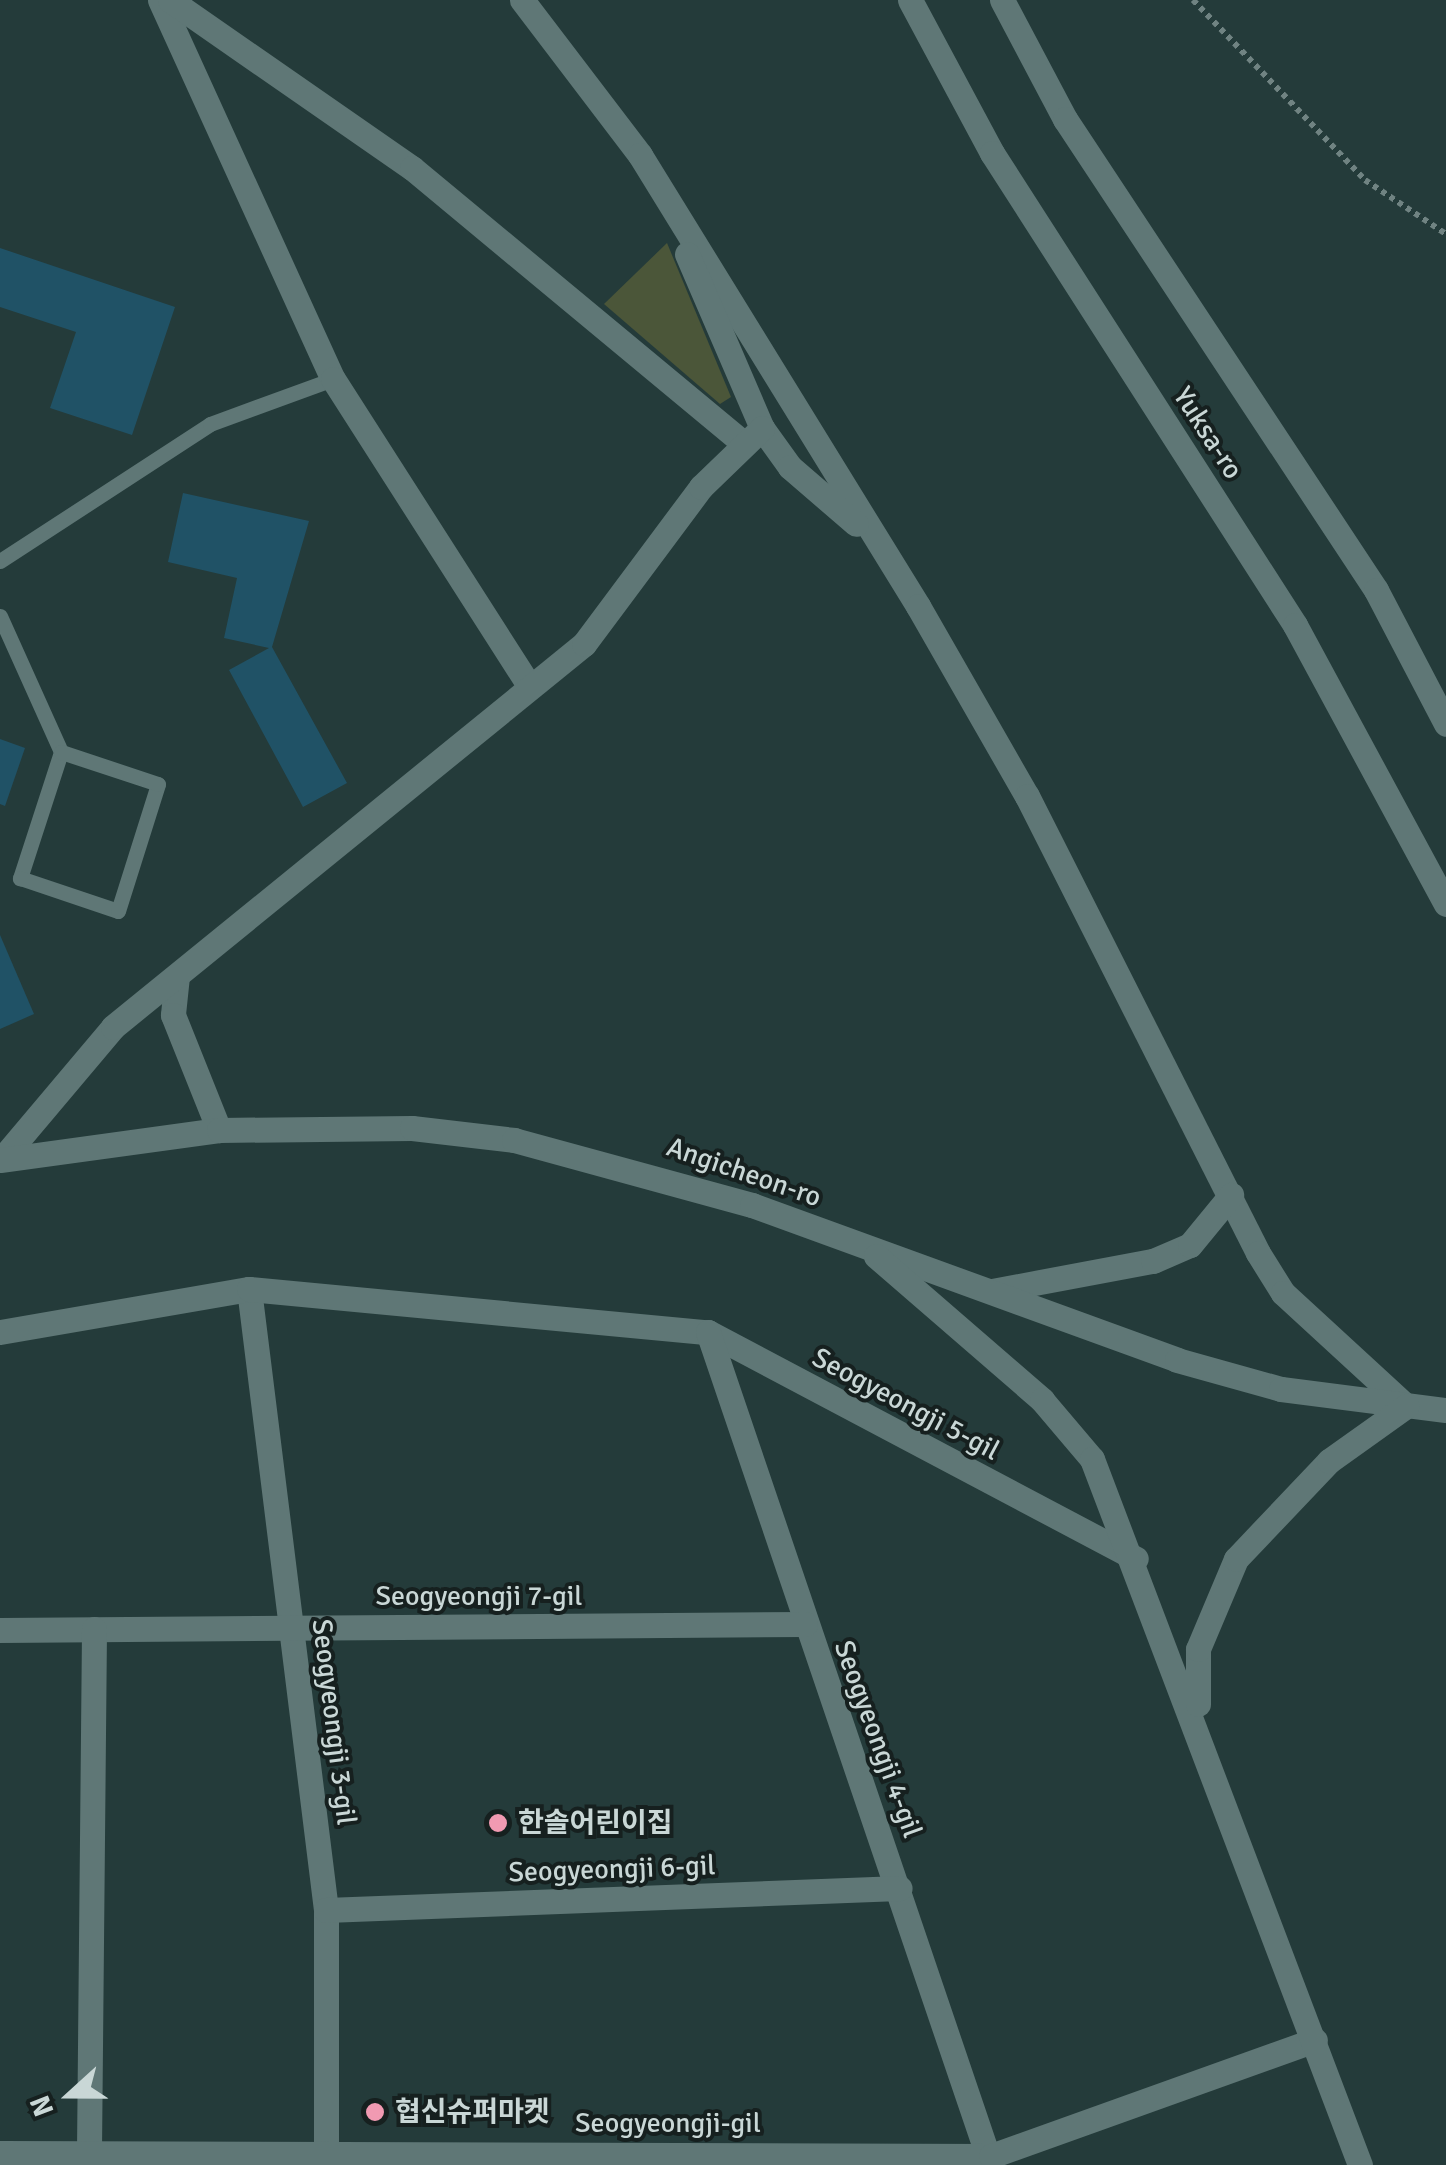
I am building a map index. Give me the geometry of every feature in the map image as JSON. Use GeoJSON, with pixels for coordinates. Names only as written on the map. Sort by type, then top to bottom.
{"type":"FeatureCollection","features":[{"type":"Feature","properties":{"kind":"street"},"geometry":{"type":"LineString","coordinates":[[160,0],[333,379],[529,685]]}},
{"type":"Feature","properties":{"kind":"street"},"geometry":{"type":"LineString","coordinates":[[170,0],[412,168],[752,434],[877,542]]}},
{"type":"Feature","properties":{"kind":"street"},"geometry":{"type":"LineString","coordinates":[[522,0],[669,202],[1027,796],[1283,1292],[1406,1406],[1329,1461],[1236,1559],[1198,1649],[1197,1719]]}},
{"type":"Feature","properties":{"kind":"street","name":"Yuksa-ro"},"geometry":{"type":"LineString","coordinates":[[910,0],[992,153],[1295,625],[1446,904]]}},
{"type":"Feature","properties":{"kind":"street","name":"Yuksa-ro"},"geometry":{"type":"LineString","coordinates":[[1002,0],[1066,118],[1376,590],[1446,724]]}},
{"type":"Feature","properties":{"kind":"street"},"geometry":{"type":"LineString","coordinates":[[669,202],[752,434]]}},
{"type":"Feature","properties":{"kind":"street"},"geometry":{"type":"LineString","coordinates":[[1,1160],[113,1027],[584,644],[752,434]]}},
{"type":"Feature","properties":{"kind":"street"},"geometry":{"type":"LineString","coordinates":[[177,976],[174,1015],[218,1130]]}},
{"type":"Feature","properties":{"kind":"street","name":"Angicheon-ro"},"geometry":{"type":"LineString","coordinates":[[1,1160],[218,1130],[412,1128],[514,1140],[630,1165],[1264,1384],[1446,1410]]}},
{"type":"Feature","properties":{"kind":"street"},"geometry":{"type":"LineString","coordinates":[[992,1291],[1153,1261],[1190,1244],[1231,1195]]}},
{"type":"Feature","properties":{"kind":"street"},"geometry":{"type":"LineString","coordinates":[[865,1246],[1080,1444],[1136,1559],[1360,2165]]}},
{"type":"Feature","properties":{"kind":"street","name":"Seogyeongji 5-gil"},"geometry":{"type":"LineString","coordinates":[[0,1332],[249,1289],[708,1332],[1136,1559]]}},
{"type":"Feature","properties":{"kind":"street","name":"Seogyeongji 3-gil"},"geometry":{"type":"LineString","coordinates":[[249,1289],[326,1910],[325,2158]]}},
{"type":"Feature","properties":{"kind":"street","name":"Seogyeongji 4-gil"},"geometry":{"type":"LineString","coordinates":[[708,1332],[991,2160]]}},
{"type":"Feature","properties":{"kind":"street","name":"Seogyeongji 7-gil"},"geometry":{"type":"LineString","coordinates":[[0,1630],[805,1624]]}},
{"type":"Feature","properties":{"kind":"street"},"geometry":{"type":"LineString","coordinates":[[89,2151],[94,1629]]}},
{"type":"Feature","properties":{"kind":"street","name":"Seogyeongji 6-gil"},"geometry":{"type":"LineString","coordinates":[[326,1910],[900,1888]]}},
{"type":"Feature","properties":{"kind":"street","name":"Seogyeongji-gil"},"geometry":{"type":"LineString","coordinates":[[0,2153],[991,2160],[1316,2040]]}},
{"type":"Feature","properties":{"kind":"lane"},"geometry":{"type":"LineString","coordinates":[[0,561],[210,424],[333,379]]}},
{"type":"Feature","properties":{"kind":"lane"},"geometry":{"type":"LineString","coordinates":[[0,616],[61,752],[20,878],[118,911],[158,784],[61,752]]}},
{"type":"Feature","properties":{"kind":"path"},"geometry":{"type":"LineString","coordinates":[[1193,0],[1366,180],[1446,234]]}},
{"type":"Feature","properties":{"kind":"green space"},"geometry":{"type":"Polygon","coordinates":[[[667,243],[731,397],[720,404],[604,304],[667,243]]]}},
{"type":"Feature","properties":{"kind":"building"},"geometry":{"type":"Polygon","coordinates":[[[0,248],[175,307],[132,435],[50,408],[76,332],[0,307],[0,248]]]}},
{"type":"Feature","properties":{"kind":"building"},"geometry":{"type":"Polygon","coordinates":[[[183,493],[309,521],[272,647],[347,783],[303,807],[229,670],[269,648],[224,638],[237,578],[168,562],[183,493]]]}},
{"type":"Feature","properties":{"kind":"building"},"geometry":{"type":"Polygon","coordinates":[[[0,739],[25,748],[5,806],[0,804],[0,739]]]}},
{"type":"Feature","properties":{"kind":"building"},"geometry":{"type":"Polygon","coordinates":[[[0,935],[34,1014],[0,1029],[0,935]]]}},
{"type":"Feature","properties":{"kind":"place","name":"한솔어린이집"},"geometry":{"type":"Point","coordinates":[498,1823]}},
{"type":"Feature","properties":{"kind":"place","name":"협신슈퍼마켓"},"geometry":{"type":"Point","coordinates":[375,2112]}}]}
